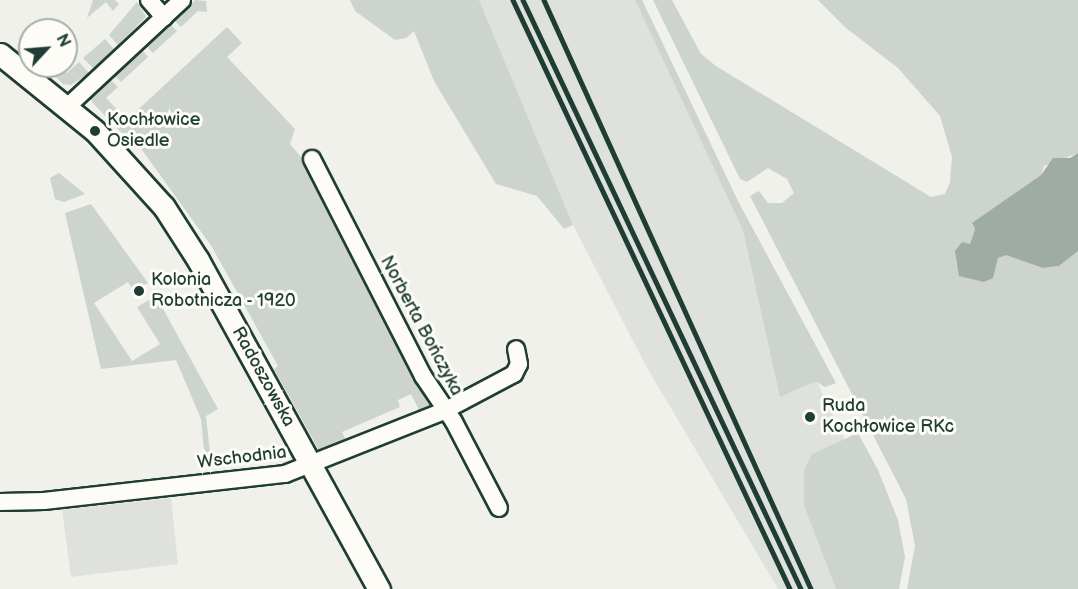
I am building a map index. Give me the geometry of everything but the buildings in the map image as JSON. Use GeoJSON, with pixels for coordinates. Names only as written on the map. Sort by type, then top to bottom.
{"type":"FeatureCollection","features":[{"type":"Feature","properties":{"kind":"street"},"geometry":{"type":"LineString","coordinates":[[149,0],[164,17]]}},
{"type":"Feature","properties":{"kind":"street"},"geometry":{"type":"LineString","coordinates":[[67,107],[182,0]]}},
{"type":"Feature","properties":{"kind":"street","name":"Radoszowska"},"geometry":{"type":"LineString","coordinates":[[0,54],[67,107],[119,155],[182,234],[379,589]]}},
{"type":"Feature","properties":{"kind":"street","name":"Norberta Bończyka"},"geometry":{"type":"LineString","coordinates":[[312,159],[444,411],[454,422],[499,508]]}},
{"type":"Feature","properties":{"kind":"street","name":"Wschodnia"},"geometry":{"type":"LineString","coordinates":[[0,502],[44,501],[285,474],[311,466],[444,411],[514,374],[519,364],[516,349]]}},
{"type":"Feature","properties":{"kind":"shaded area"},"geometry":{"type":"Polygon","coordinates":[[[93,0],[115,0],[119,4],[113,11],[106,2],[87,18],[93,0]]]}},
{"type":"Feature","properties":{"kind":"shaded area"},"geometry":{"type":"Polygon","coordinates":[[[195,0],[206,1],[207,12],[198,11],[181,27],[174,20],[195,0]]]}},
{"type":"Feature","properties":{"kind":"shaded area"},"geometry":{"type":"Polygon","coordinates":[[[350,0],[479,0],[573,225],[564,229],[537,196],[496,184],[434,81],[414,31],[406,38],[395,40],[355,11],[350,0]]]}},
{"type":"Feature","properties":{"kind":"shaded area"},"geometry":{"type":"Polygon","coordinates":[[[479,0],[635,0],[848,447],[805,505],[836,589],[778,589],[646,366],[573,225],[479,0]]]}},
{"type":"Feature","properties":{"kind":"shaded area"},"geometry":{"type":"Polygon","coordinates":[[[635,0],[642,0],[738,201],[836,383],[825,387],[817,382],[809,384],[780,397],[743,230],[635,0]]]}},
{"type":"Feature","properties":{"kind":"shaded area"},"geometry":{"type":"Polygon","coordinates":[[[653,0],[672,0],[701,54],[716,66],[931,197],[945,194],[950,182],[952,157],[940,116],[898,68],[846,28],[818,0],[1078,0],[1078,153],[1044,166],[1041,175],[972,224],[975,229],[970,244],[993,277],[998,258],[1006,254],[1043,268],[1059,266],[1078,251],[1078,589],[907,589],[915,546],[906,499],[750,196],[759,191],[768,203],[782,203],[794,193],[787,179],[768,168],[747,182],[740,179],[653,0]]]}},
{"type":"Feature","properties":{"kind":"shaded area"},"geometry":{"type":"Polygon","coordinates":[[[137,2],[146,17],[118,45],[109,35],[137,2]]]}},
{"type":"Feature","properties":{"kind":"shaded area"},"geometry":{"type":"Polygon","coordinates":[[[170,24],[177,31],[153,53],[146,46],[170,24]]]}},
{"type":"Feature","properties":{"kind":"shaded area"},"geometry":{"type":"Polygon","coordinates":[[[227,27],[242,43],[227,57],[295,129],[290,144],[305,162],[431,401],[429,409],[420,412],[411,394],[398,400],[400,407],[342,432],[348,445],[322,456],[274,369],[278,366],[212,247],[137,143],[134,146],[92,102],[91,98],[111,80],[118,87],[106,98],[127,120],[227,27]]]}},
{"type":"Feature","properties":{"kind":"shaded area"},"geometry":{"type":"Polygon","coordinates":[[[105,39],[114,49],[94,69],[83,58],[105,39]]]}},
{"type":"Feature","properties":{"kind":"shaded area"},"geometry":{"type":"Polygon","coordinates":[[[142,50],[148,57],[121,82],[115,76],[142,50]]]}},
{"type":"Feature","properties":{"kind":"shaded area"},"geometry":{"type":"Polygon","coordinates":[[[78,63],[89,73],[71,85],[63,84],[57,78],[78,78],[78,63]]]}},
{"type":"Feature","properties":{"kind":"shaded area"},"geometry":{"type":"Polygon","coordinates":[[[1078,153],[1078,251],[1059,266],[1043,268],[1006,255],[998,258],[993,278],[984,282],[959,276],[955,251],[962,242],[970,244],[975,229],[972,223],[1041,175],[1053,158],[1070,158],[1078,153]]]}},
{"type":"Feature","properties":{"kind":"shaded area"},"geometry":{"type":"Polygon","coordinates":[[[59,173],[85,194],[64,202],[55,199],[50,178],[59,173]]]}},
{"type":"Feature","properties":{"kind":"shaded area"},"geometry":{"type":"Polygon","coordinates":[[[91,204],[148,283],[134,291],[128,282],[94,303],[132,361],[160,344],[137,307],[156,296],[218,409],[206,416],[211,462],[205,462],[201,419],[176,360],[101,369],[65,213],[91,204]]]}},
{"type":"Feature","properties":{"kind":"shaded area"},"geometry":{"type":"Polygon","coordinates":[[[858,433],[878,470],[898,520],[905,557],[899,589],[836,589],[804,505],[804,470],[812,454],[858,433]]]}},
{"type":"Feature","properties":{"kind":"shaded area"},"geometry":{"type":"Polygon","coordinates":[[[171,498],[178,564],[71,577],[62,510],[171,498]]]}},
{"type":"Feature","properties":{"kind":"railway"},"geometry":{"type":"LineString","coordinates":[[513,0],[790,589]]}},
{"type":"Feature","properties":{"kind":"railway"},"geometry":{"type":"LineString","coordinates":[[523,0],[801,589]]}},
{"type":"Feature","properties":{"kind":"railway"},"geometry":{"type":"LineString","coordinates":[[544,0],[811,589]]}},
{"type":"Feature","properties":{"kind":"place","name":"Kochłowice Osiedle"},"geometry":{"type":"Point","coordinates":[95,131]}},
{"type":"Feature","properties":{"kind":"place","name":"Kolonia Robotnicza - 1920"},"geometry":{"type":"Point","coordinates":[139,291]}},
{"type":"Feature","properties":{"kind":"place","name":"Ruda Kochłowice RKc"},"geometry":{"type":"Point","coordinates":[810,417]}}]}
